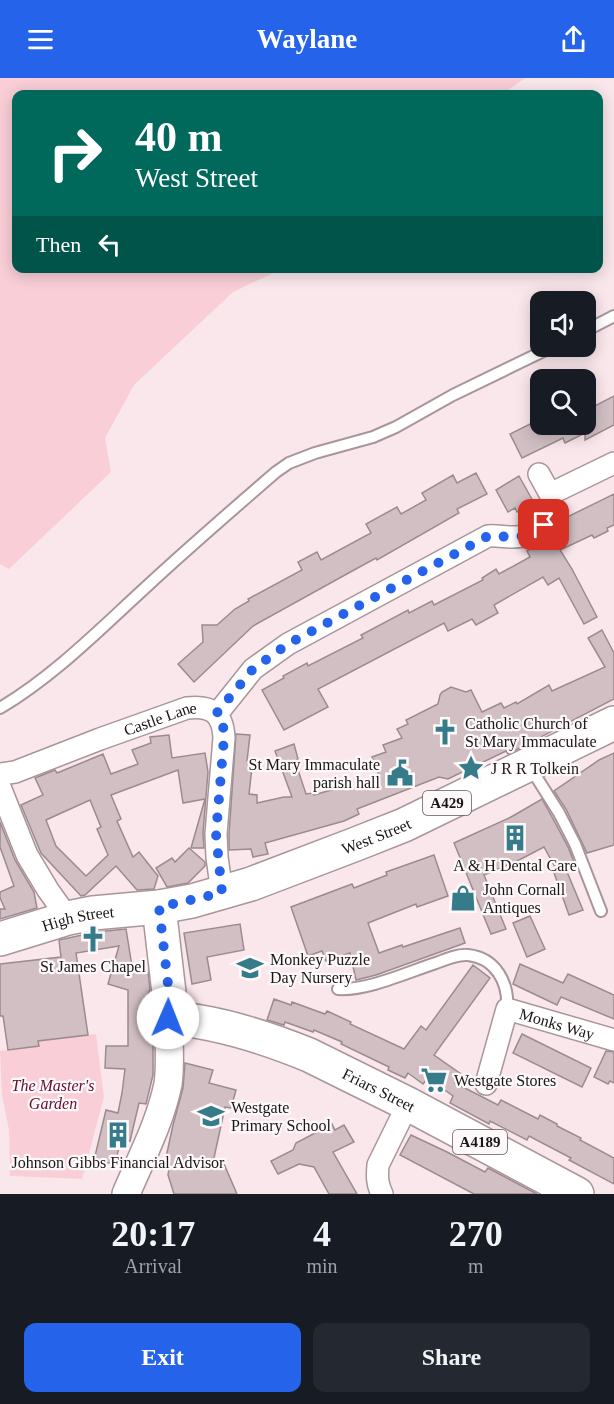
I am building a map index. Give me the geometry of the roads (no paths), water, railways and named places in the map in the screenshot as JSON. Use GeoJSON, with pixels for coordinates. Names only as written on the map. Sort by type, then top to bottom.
{"type":"FeatureCollection","features":[{"type":"Feature","properties":{"kind":"main road","name":"West Street"},"geometry":{"type":"LineString","coordinates":[[159,907],[222,893],[276,875],[404,825],[614,723]]}},
{"type":"Feature","properties":{"kind":"main road","name":"High Street"},"geometry":{"type":"LineString","coordinates":[[0,939],[93,912],[159,907]]}},
{"type":"Feature","properties":{"kind":"main road"},"geometry":{"type":"LineString","coordinates":[[159,907],[169,993],[168,1018]]}},
{"type":"Feature","properties":{"kind":"main road","name":"Friars Street"},"geometry":{"type":"LineString","coordinates":[[168,1018],[219,1025],[295,1049],[321,1060],[577,1194]]}},
{"type":"Feature","properties":{"kind":"street"},"geometry":{"type":"LineString","coordinates":[[538,474],[550,494],[614,463]]}},
{"type":"Feature","properties":{"kind":"street"},"geometry":{"type":"LineString","coordinates":[[216,714],[253,669],[288,644],[488,536],[521,536],[544,525]]}},
{"type":"Feature","properties":{"kind":"street","name":"Castle Lane"},"geometry":{"type":"LineString","coordinates":[[0,774],[15,772],[187,708],[203,708],[216,714],[224,727],[216,834],[222,893]]}},
{"type":"Feature","properties":{"kind":"street"},"geometry":{"type":"LineString","coordinates":[[0,787],[27,855],[68,918]]}},
{"type":"Feature","properties":{"kind":"street","name":"Monks Way"},"geometry":{"type":"LineString","coordinates":[[486,1084],[507,1009],[614,1040]]}},
{"type":"Feature","properties":{"kind":"street"},"geometry":{"type":"LineString","coordinates":[[126,1194],[151,1138],[167,1085],[168,1018]]}},
{"type":"Feature","properties":{"kind":"street"},"geometry":{"type":"LineString","coordinates":[[382,1194],[377,1176],[378,1165],[408,1104]]}},
{"type":"Feature","properties":{"kind":"lane"},"geometry":{"type":"LineString","coordinates":[[596,325],[614,316]]}},
{"type":"Feature","properties":{"kind":"lane"},"geometry":{"type":"LineString","coordinates":[[0,708],[84,646],[168,567],[276,472],[315,453],[373,437],[396,427],[453,395],[531,357]]}},
{"type":"Feature","properties":{"kind":"lane"},"geometry":{"type":"LineString","coordinates":[[528,764],[559,813],[575,844],[602,911]]}},
{"type":"Feature","properties":{"kind":"lane"},"geometry":{"type":"LineString","coordinates":[[338,989],[350,990],[368,986],[444,960],[468,955],[488,963],[500,973],[507,993],[507,1009]]}},
{"type":"Feature","properties":{"kind":"place","name":"Catholic Church of St Mary Immaculate"},"geometry":{"type":"Point","coordinates":[445,732]}},
{"type":"Feature","properties":{"kind":"place","name":"J R R Tolkein"},"geometry":{"type":"Point","coordinates":[471,768]}},
{"type":"Feature","properties":{"kind":"place","name":"St Mary Immaculate parish hall"},"geometry":{"type":"Point","coordinates":[400,773]}},
{"type":"Feature","properties":{"kind":"place","name":"A & H Dental Care"},"geometry":{"type":"Point","coordinates":[515,838]}},
{"type":"Feature","properties":{"kind":"place","name":"John Cornall Antiques"},"geometry":{"type":"Point","coordinates":[463,898]}},
{"type":"Feature","properties":{"kind":"place","name":"St James Chapel"},"geometry":{"type":"Point","coordinates":[93,939]}},
{"type":"Feature","properties":{"kind":"place","name":"Monkey Puzzle Day Nursery"},"geometry":{"type":"Point","coordinates":[250,968]}},
{"type":"Feature","properties":{"kind":"place","name":"Westgate Stores"},"geometry":{"type":"Point","coordinates":[434,1080]}},
{"type":"Feature","properties":{"kind":"place","name":"Westgate Primary School"},"geometry":{"type":"Point","coordinates":[211,1116]}},
{"type":"Feature","properties":{"kind":"place","name":"Johnson Gibbs Financial Advisor"},"geometry":{"type":"Point","coordinates":[118,1135]}},
{"type":"Feature","properties":{"kind":"park label","name":"The Master's Garden"},"geometry":{"type":"Point","coordinates":[53,1094]}}]}
